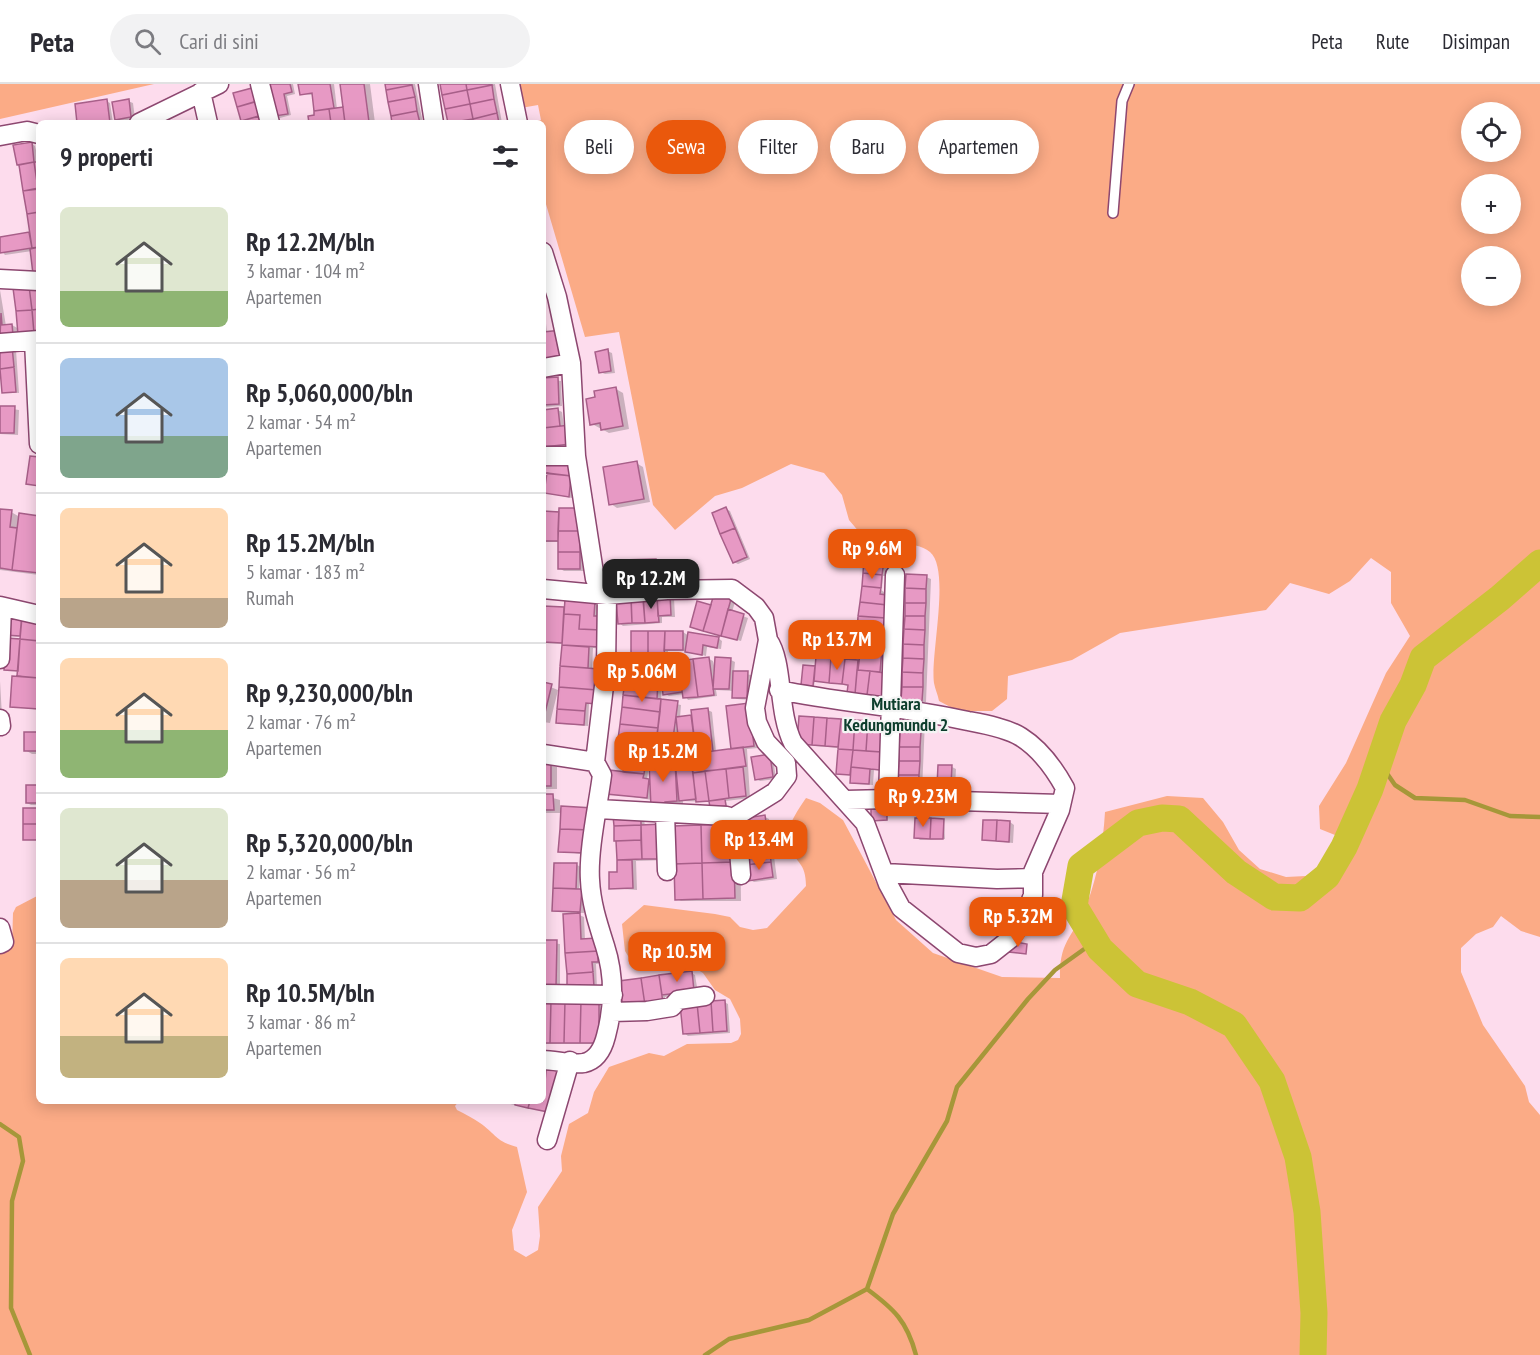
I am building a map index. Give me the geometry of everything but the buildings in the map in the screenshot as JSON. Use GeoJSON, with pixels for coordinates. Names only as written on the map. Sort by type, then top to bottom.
{"type":"FeatureCollection","features":[{"type":"Feature","properties":{"kind":"street"},"geometry":{"type":"LineString","coordinates":[[149,120],[219,84]]}},
{"type":"Feature","properties":{"kind":"street"},"geometry":{"type":"LineString","coordinates":[[260,84],[269,120]]}},
{"type":"Feature","properties":{"kind":"street"},"geometry":{"type":"LineString","coordinates":[[428,84],[434,120]]}},
{"type":"Feature","properties":{"kind":"street"},"geometry":{"type":"LineString","coordinates":[[510,84],[517,120]]}},
{"type":"Feature","properties":{"kind":"street"},"geometry":{"type":"LineString","coordinates":[[201,92],[206,120]]}},
{"type":"Feature","properties":{"kind":"street"},"geometry":{"type":"LineString","coordinates":[[0,136],[27,132],[36,134]]}},
{"type":"Feature","properties":{"kind":"street"},"geometry":{"type":"LineString","coordinates":[[546,262],[559,306],[571,363],[576,456],[595,579],[607,595],[606,669],[595,762],[602,775],[590,878],[594,914],[606,948],[612,979],[612,1003],[603,1046],[598,1054],[583,1063],[546,1060]]}},
{"type":"Feature","properties":{"kind":"street"},"geometry":{"type":"LineString","coordinates":[[0,279],[36,280]]}},
{"type":"Feature","properties":{"kind":"street"},"geometry":{"type":"LineString","coordinates":[[0,343],[36,340]]}},
{"type":"Feature","properties":{"kind":"street"},"geometry":{"type":"LineString","coordinates":[[546,367],[571,363]]}},
{"type":"Feature","properties":{"kind":"street"},"geometry":{"type":"LineString","coordinates":[[546,456],[576,456]]}},
{"type":"Feature","properties":{"kind":"street"},"geometry":{"type":"LineString","coordinates":[[888,799],[895,575]]}},
{"type":"Feature","properties":{"kind":"street"},"geometry":{"type":"LineString","coordinates":[[546,589],[607,595],[644,591],[732,589],[756,607],[764,618],[768,640],[755,708],[757,722],[766,742],[786,763],[787,776],[775,792],[733,818]]}},
{"type":"Feature","properties":{"kind":"street"},"geometry":{"type":"LineString","coordinates":[[0,659],[1,607],[36,614]]}},
{"type":"Feature","properties":{"kind":"street"},"geometry":{"type":"LineString","coordinates":[[768,640],[775,650],[779,690],[786,729],[793,743],[865,823],[901,908],[958,953],[976,957],[991,954],[1010,939],[1024,919],[1030,903],[1033,872],[1061,804],[1065,788],[1051,763],[1020,736],[985,724],[942,715],[824,700],[779,690]]}},
{"type":"Feature","properties":{"kind":"street"},"geometry":{"type":"LineString","coordinates":[[0,719],[1,726]]}},
{"type":"Feature","properties":{"kind":"street"},"geometry":{"type":"LineString","coordinates":[[546,754],[595,762]]}},
{"type":"Feature","properties":{"kind":"street"},"geometry":{"type":"LineString","coordinates":[[846,800],[888,799],[1013,805],[1061,804]]}},
{"type":"Feature","properties":{"kind":"street"},"geometry":{"type":"LineString","coordinates":[[598,808],[733,818],[738,826],[741,875]]}},
{"type":"Feature","properties":{"kind":"street"},"geometry":{"type":"LineString","coordinates":[[665,814],[667,871]]}},
{"type":"Feature","properties":{"kind":"street"},"geometry":{"type":"LineString","coordinates":[[885,873],[997,879],[1034,878]]}},
{"type":"Feature","properties":{"kind":"street"},"geometry":{"type":"LineString","coordinates":[[0,928],[4,942],[0,944]]}},
{"type":"Feature","properties":{"kind":"street"},"geometry":{"type":"LineString","coordinates":[[546,994],[612,1003],[647,1011],[672,1007],[678,1000],[705,996]]}},
{"type":"Feature","properties":{"kind":"street"},"geometry":{"type":"LineString","coordinates":[[547,1140],[570,1061]]}},
{"type":"Feature","properties":{"kind":"lane"},"geometry":{"type":"LineString","coordinates":[[1113,213],[1122,101],[1129,84]]}},
{"type":"Feature","properties":{"kind":"shaded area"},"geometry":{"type":"Polygon","coordinates":[[[0,84],[154,84],[0,119],[0,84]]]}},
{"type":"Feature","properties":{"kind":"shaded area"},"geometry":{"type":"Polygon","coordinates":[[[519,84],[1540,84],[1540,937],[1521,931],[1501,916],[1493,927],[1476,934],[1461,948],[1461,972],[1483,1025],[1525,1086],[1529,1102],[1540,1115],[1540,1355],[0,1355],[0,951],[12,947],[13,913],[16,907],[36,897],[36,1104],[457,1104],[457,1110],[480,1123],[500,1140],[517,1147],[527,1192],[512,1230],[514,1250],[526,1257],[538,1250],[540,1236],[538,1207],[562,1171],[561,1156],[569,1124],[588,1113],[594,1092],[609,1067],[649,1053],[664,1056],[687,1044],[731,1043],[738,1040],[741,1034],[740,1019],[730,999],[715,990],[703,973],[693,967],[653,971],[633,964],[625,951],[622,924],[644,905],[730,917],[740,927],[753,930],[767,928],[806,886],[803,868],[790,847],[788,834],[795,815],[806,798],[820,803],[843,820],[896,920],[933,953],[1002,977],[1060,978],[1062,954],[1087,904],[1094,882],[1105,812],[1167,796],[1203,798],[1223,822],[1239,850],[1260,869],[1286,877],[1306,876],[1327,860],[1340,837],[1320,829],[1319,806],[1346,763],[1386,673],[1410,636],[1391,603],[1391,572],[1371,558],[1350,581],[1329,594],[1290,583],[1266,610],[1120,633],[1072,660],[1008,676],[1007,699],[992,711],[958,711],[939,701],[934,683],[939,594],[936,562],[930,552],[924,548],[909,544],[871,546],[849,520],[842,495],[824,473],[791,464],[742,488],[715,496],[675,530],[653,505],[619,332],[585,337],[546,204],[546,120],[541,120],[538,105],[521,108],[519,84]]]}},
{"type":"Feature","properties":{"kind":"waterway"},"geometry":{"type":"LineString","coordinates":[[1313,1355],[1314,1313],[1307,1212],[1298,1157],[1272,1081],[1234,1025],[1190,1002],[1137,984],[1100,949],[1074,906],[1081,866],[1138,823],[1162,818],[1179,819],[1236,872],[1274,897],[1300,898],[1327,876],[1344,847],[1370,789],[1393,721],[1413,685],[1423,658],[1500,598],[1540,563]]}},
{"type":"Feature","properties":{"kind":"waterway"},"geometry":{"type":"LineString","coordinates":[[1379,762],[1395,785],[1415,798],[1465,800],[1510,816],[1540,817]]}},
{"type":"Feature","properties":{"kind":"waterway"},"geometry":{"type":"LineString","coordinates":[[705,1355],[729,1339],[809,1320],[867,1289],[893,1214],[947,1121],[957,1087],[1028,999],[1055,970],[1094,942]]}},
{"type":"Feature","properties":{"kind":"waterway"},"geometry":{"type":"LineString","coordinates":[[0,1124],[19,1137],[23,1161],[12,1201],[11,1308],[30,1355]]}},
{"type":"Feature","properties":{"kind":"waterway"},"geometry":{"type":"LineString","coordinates":[[867,1289],[885,1303],[904,1324],[916,1355]]}},
{"type":"Feature","properties":{"kind":"district","name":"Mutiara Kedungmundu 2"},"geometry":{"type":"Point","coordinates":[896,714]}}]}
